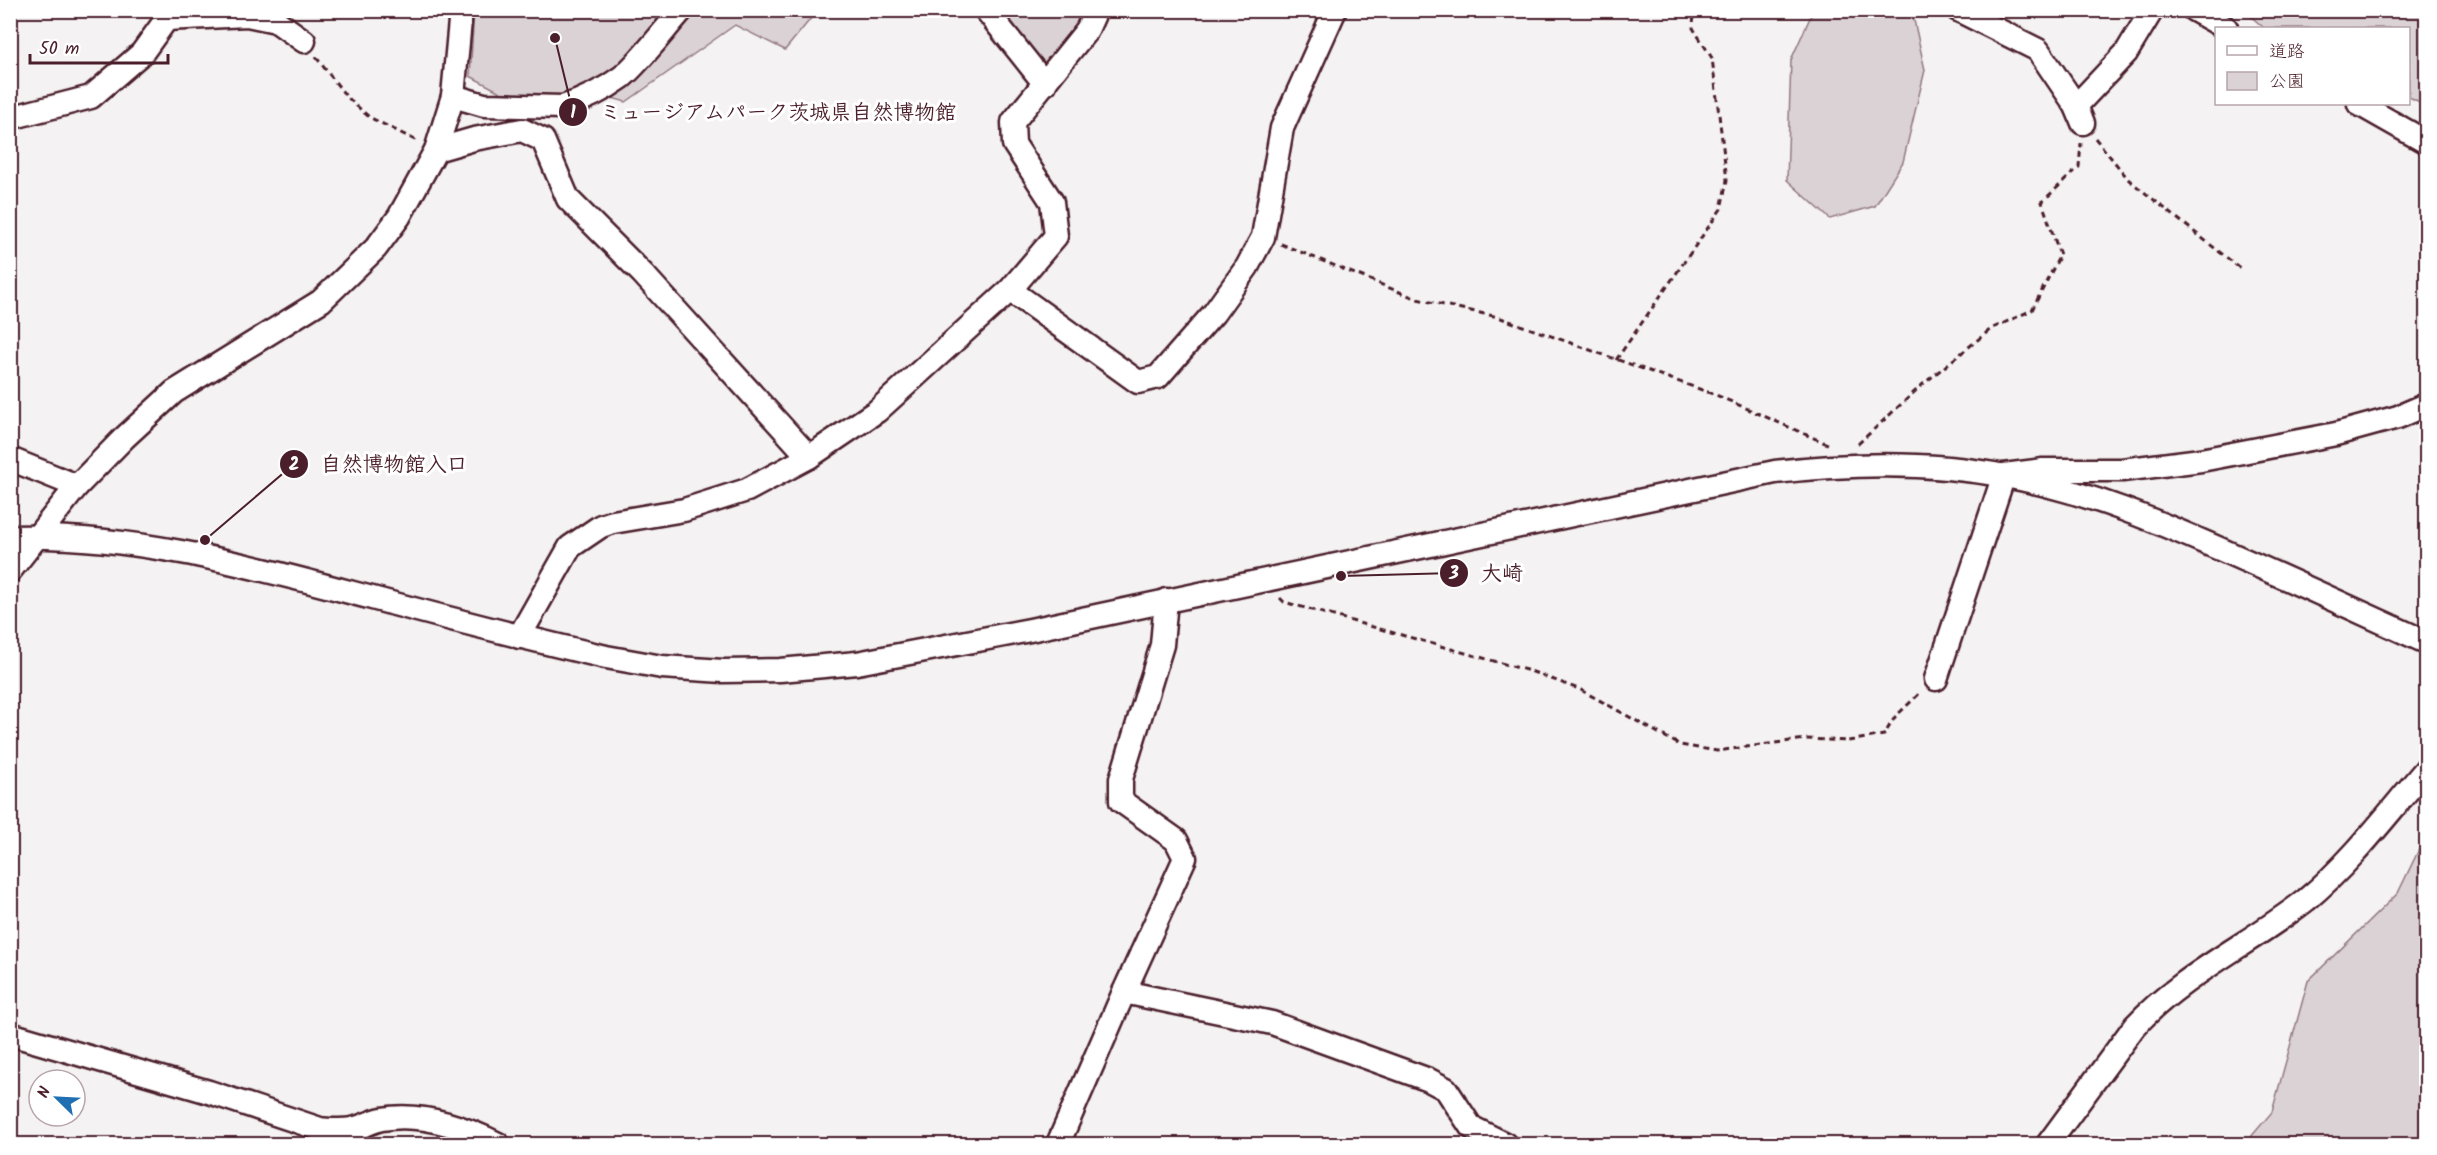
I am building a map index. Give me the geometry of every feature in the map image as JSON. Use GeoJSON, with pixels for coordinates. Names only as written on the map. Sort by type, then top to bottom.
{"type":"FeatureCollection","features":[{"type":"Feature","properties":{"kind":"street"},"geometry":{"type":"LineString","coordinates":[[10,572],[77,486],[174,392],[321,301],[350,276],[376,248],[399,217],[436,150],[453,96],[461,10]]}},
{"type":"Feature","properties":{"kind":"street"},"geometry":{"type":"LineString","coordinates":[[453,96],[484,105],[563,107],[576,103],[623,76],[682,10]]}},
{"type":"Feature","properties":{"kind":"street"},"geometry":{"type":"LineString","coordinates":[[986,10],[1045,84]]}},
{"type":"Feature","properties":{"kind":"street"},"geometry":{"type":"LineString","coordinates":[[519,637],[570,547],[601,526],[612,522],[684,510],[747,490],[809,457],[877,411],[1010,290],[1056,236],[1052,202],[1014,144],[1013,122],[1087,30],[1096,10]]}},
{"type":"Feature","properties":{"kind":"street"},"geometry":{"type":"LineString","coordinates":[[1010,290],[1138,382],[1158,377],[1214,313],[1247,267],[1263,237],[1282,128],[1335,10]]}},
{"type":"Feature","properties":{"kind":"street"},"geometry":{"type":"LineString","coordinates":[[1958,10],[2038,50],[2079,115],[2126,53],[2152,10]]}},
{"type":"Feature","properties":{"kind":"street"},"geometry":{"type":"LineString","coordinates":[[2194,10],[2224,27]]}},
{"type":"Feature","properties":{"kind":"street"},"geometry":{"type":"LineString","coordinates":[[10,118],[91,97],[142,52],[169,15],[247,15],[276,21],[304,41]]}},
{"type":"Feature","properties":{"kind":"street"},"geometry":{"type":"LineString","coordinates":[[2361,105],[2427,142]]}},
{"type":"Feature","properties":{"kind":"street"},"geometry":{"type":"LineString","coordinates":[[436,150],[474,139],[522,130],[543,140],[568,199],[643,274],[809,457]]}},
{"type":"Feature","properties":{"kind":"street"},"geometry":{"type":"LineString","coordinates":[[2004,475],[2043,470],[2121,470],[2201,460],[2336,434],[2398,417],[2427,405]]}},
{"type":"Feature","properties":{"kind":"street"},"geometry":{"type":"LineString","coordinates":[[10,459],[77,486]]}},
{"type":"Feature","properties":{"kind":"street"},"geometry":{"type":"LineString","coordinates":[[10,537],[123,544],[227,561],[519,637],[662,667],[723,671],[780,670],[857,663],[1260,581],[1714,483],[1845,459],[2004,475],[2075,492],[2144,516],[2427,642]]}},
{"type":"Feature","properties":{"kind":"street"},"geometry":{"type":"LineString","coordinates":[[1936,679],[2004,475]]}},
{"type":"Feature","properties":{"kind":"street"},"geometry":{"type":"LineString","coordinates":[[1058,1144],[1185,858],[1176,840],[1120,801],[1121,778],[1162,645],[1166,600]]}},
{"type":"Feature","properties":{"kind":"street"},"geometry":{"type":"LineString","coordinates":[[2048,1144],[2134,1027],[2150,1009],[2192,977],[2306,900],[2372,834],[2427,768]]}},
{"type":"Feature","properties":{"kind":"street"},"geometry":{"type":"LineString","coordinates":[[1124,992],[1272,1023],[1429,1080],[1446,1089],[1471,1127],[1505,1144]]}},
{"type":"Feature","properties":{"kind":"street"},"geometry":{"type":"LineString","coordinates":[[10,1034],[209,1092],[320,1129],[337,1131],[381,1119],[406,1117],[456,1128],[498,1144]]}},
{"type":"Feature","properties":{"kind":"path"},"geometry":{"type":"LineString","coordinates":[[1616,360],[1721,209],[1726,180],[1712,58],[1693,28],[1694,10]]}},
{"type":"Feature","properties":{"kind":"path"},"geometry":{"type":"LineString","coordinates":[[304,41],[346,96],[369,117],[436,150]]}},
{"type":"Feature","properties":{"kind":"path"},"geometry":{"type":"LineString","coordinates":[[1263,237],[1417,299],[1498,316],[1716,395],[1845,459],[1859,443],[1922,385],[1991,329],[2032,310],[2060,255],[2042,202],[2079,167],[2079,115]]}},
{"type":"Feature","properties":{"kind":"path"},"geometry":{"type":"LineString","coordinates":[[2079,115],[2129,180],[2241,269]]}},
{"type":"Feature","properties":{"kind":"path"},"geometry":{"type":"LineString","coordinates":[[1260,581],[1284,602],[1533,672],[1581,690],[1680,745],[1689,747],[1717,751],[1805,739],[1848,741],[1884,735],[1895,717],[1936,679]]}},
{"type":"Feature","properties":{"kind":"green space"},"geometry":{"type":"Polygon","coordinates":[[[474,11],[817,11],[785,50],[735,25],[626,102],[577,88],[564,96],[502,93],[470,76],[474,11]]]}},
{"type":"Feature","properties":{"kind":"green space"},"geometry":{"type":"Polygon","coordinates":[[[990,11],[1088,11],[1045,84],[990,11]]]}},
{"type":"Feature","properties":{"kind":"green space"},"geometry":{"type":"Polygon","coordinates":[[[1813,11],[1912,11],[1925,70],[1903,162],[1875,206],[1830,219],[1787,180],[1791,60],[1813,11]]]}},
{"type":"Feature","properties":{"kind":"green space"},"geometry":{"type":"Polygon","coordinates":[[[2245,11],[2426,11],[2426,105],[2410,97],[2410,27],[2263,27],[2245,11]]]}},
{"type":"Feature","properties":{"kind":"green space"},"geometry":{"type":"Polygon","coordinates":[[[2424,839],[2426,843],[2426,1144],[2245,1144],[2272,1112],[2308,981],[2398,893],[2424,839]]]}},
{"type":"Feature","properties":{"kind":"place","name":"ミュージアムパーク茨城県自然博物館"},"geometry":{"type":"Point","coordinates":[555,38]}},
{"type":"Feature","properties":{"kind":"place","name":"自然博物館入口"},"geometry":{"type":"Point","coordinates":[205,540]}},
{"type":"Feature","properties":{"kind":"place","name":"大崎"},"geometry":{"type":"Point","coordinates":[1341,576]}}]}
